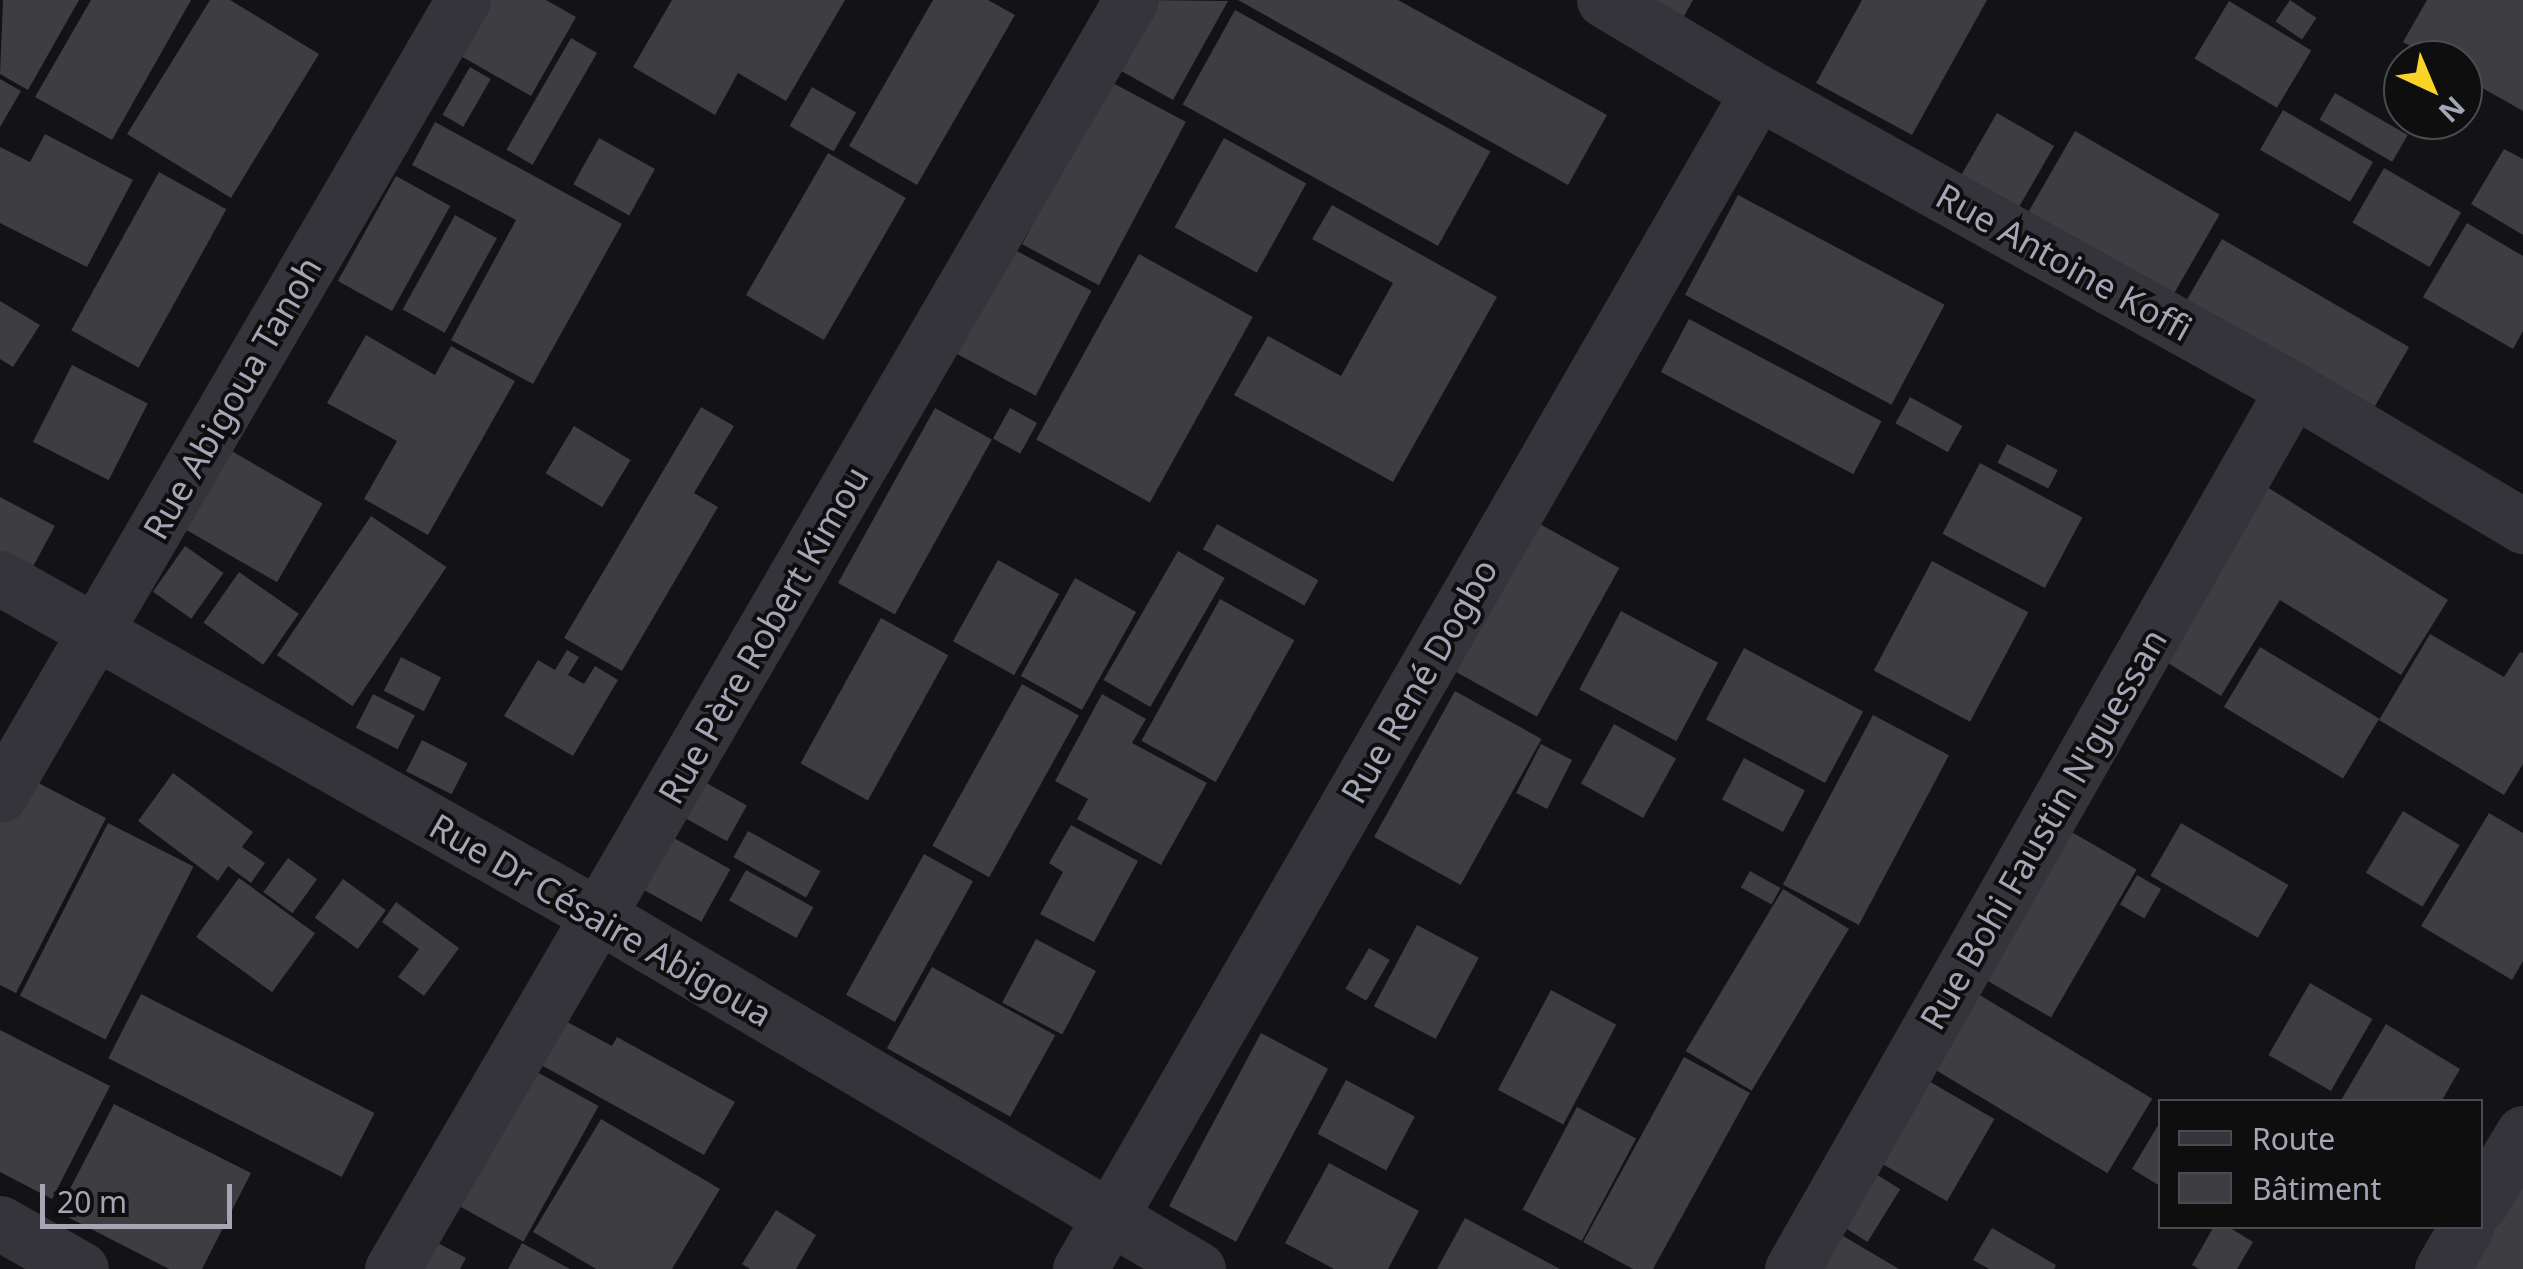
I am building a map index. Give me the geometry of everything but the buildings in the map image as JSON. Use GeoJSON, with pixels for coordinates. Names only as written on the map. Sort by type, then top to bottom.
{"type":"FeatureCollection","features":[{"type":"Feature","properties":{"kind":"street","name":"Rue Abigoua Tanoh"},"geometry":{"type":"LineString","coordinates":[[0,795],[463,0]]}},
{"type":"Feature","properties":{"kind":"street","name":"Rue Père Robert Kimou"},"geometry":{"type":"LineString","coordinates":[[392,1269],[1131,0]]}},
{"type":"Feature","properties":{"kind":"street","name":"Rue Antoine Koffi"},"geometry":{"type":"LineString","coordinates":[[1604,0],[1758,92],[2293,389],[2523,526]]}},
{"type":"Feature","properties":{"kind":"street","name":"Rue René Dogbo"},"geometry":{"type":"LineString","coordinates":[[1080,1269],[1758,92]]}},
{"type":"Feature","properties":{"kind":"street","name":"Rue Bohi Faustin N'guessan"},"geometry":{"type":"LineString","coordinates":[[1792,1269],[2293,389]]}},
{"type":"Feature","properties":{"kind":"street","name":"Rue Dr Césaire Abigoua"},"geometry":{"type":"LineString","coordinates":[[0,578],[600,917],[1198,1269]]}},
{"type":"Feature","properties":{"kind":"street"},"geometry":{"type":"LineString","coordinates":[[2483,1199],[2523,1132]]}},
{"type":"Feature","properties":{"kind":"street"},"geometry":{"type":"LineString","coordinates":[[0,1223],[81,1269]]}},
{"type":"Feature","properties":{"kind":"street"},"geometry":{"type":"LineString","coordinates":[[2442,1269],[2465,1229]]}}]}
